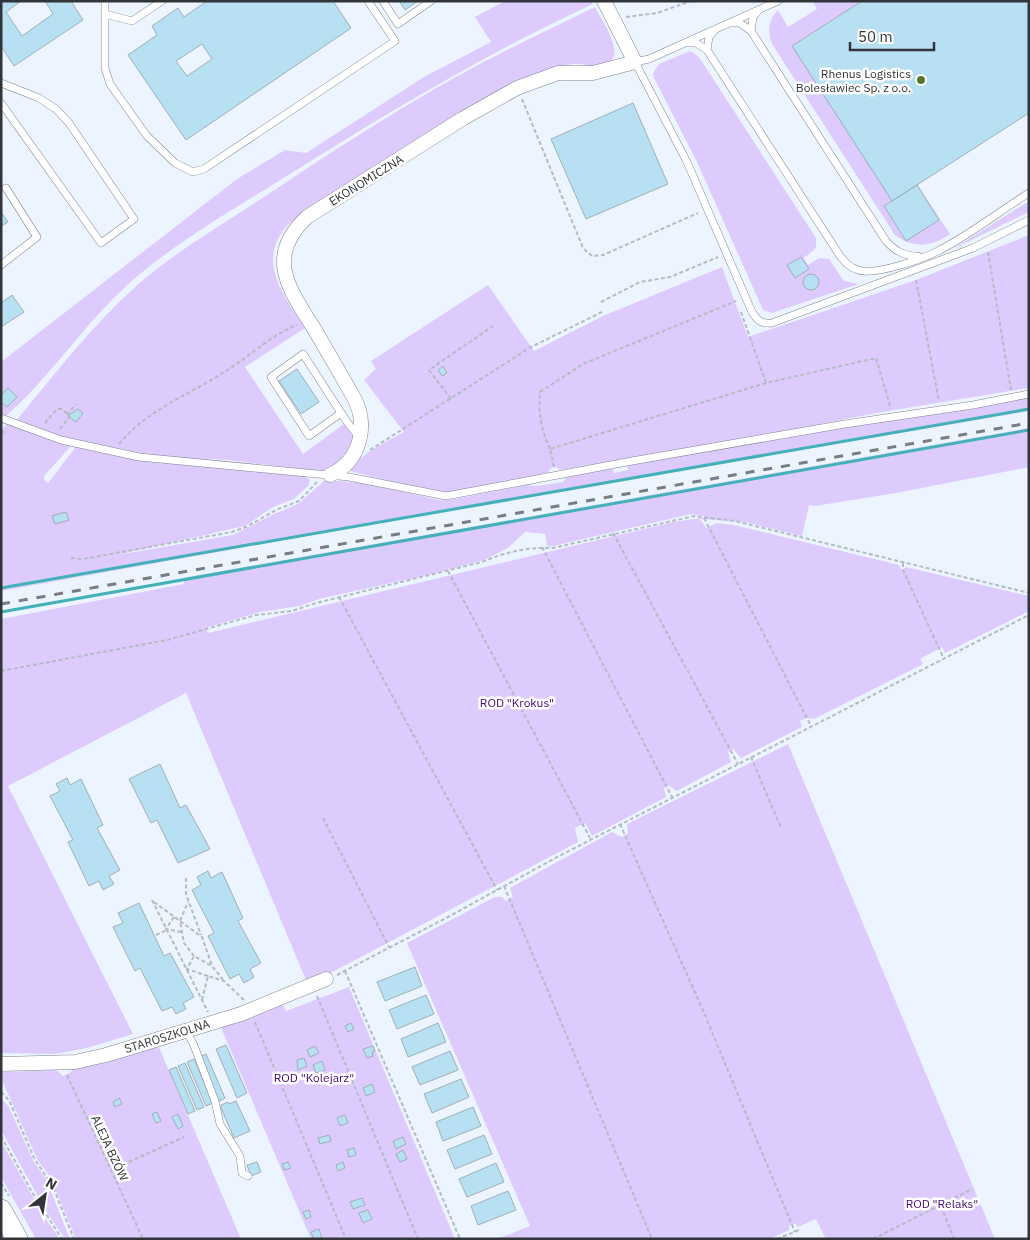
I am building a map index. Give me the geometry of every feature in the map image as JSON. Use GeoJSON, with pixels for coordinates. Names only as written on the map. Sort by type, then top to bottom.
{"type":"FeatureCollection","features":[{"type":"Feature","properties":{"kind":"main road"},"geometry":{"type":"LineString","coordinates":[[1,1210],[17,1239]]}},
{"type":"Feature","properties":{"kind":"street"},"geometry":{"type":"LineString","coordinates":[[604,1],[635,62]]}},
{"type":"Feature","properties":{"kind":"street","name":"EKONOMICZNA"},"geometry":{"type":"LineString","coordinates":[[327,475],[348,463],[356,453],[360,438],[359,408],[295,299],[284,273],[284,252],[288,238],[295,228],[307,217],[462,119],[517,88],[558,73],[593,73],[635,62]]}},
{"type":"Feature","properties":{"kind":"street","name":"STAROSZKOLNA"},"geometry":{"type":"LineString","coordinates":[[1,1064],[63,1063],[106,1055],[185,1030],[326,979]]}},
{"type":"Feature","properties":{"kind":"lane"},"geometry":{"type":"LineString","coordinates":[[105,1],[105,68],[110,84],[147,136],[175,163],[193,172],[204,169],[395,41],[368,1]]}},
{"type":"Feature","properties":{"kind":"lane"},"geometry":{"type":"LineString","coordinates":[[105,14],[132,21],[162,1]]}},
{"type":"Feature","properties":{"kind":"lane"},"geometry":{"type":"LineString","coordinates":[[383,1],[398,24],[431,1]]}},
{"type":"Feature","properties":{"kind":"lane"},"geometry":{"type":"LineString","coordinates":[[778,1],[683,44],[635,62],[709,209],[752,312],[758,320],[764,324],[972,248],[1029,220]]}},
{"type":"Feature","properties":{"kind":"lane"},"geometry":{"type":"LineString","coordinates":[[751,31],[753,17],[763,8]]}},
{"type":"Feature","properties":{"kind":"lane"},"geometry":{"type":"LineString","coordinates":[[707,50],[709,37],[723,26],[740,23],[751,31],[886,241],[904,255],[916,257],[938,251],[1029,193]]}},
{"type":"Feature","properties":{"kind":"lane"},"geometry":{"type":"LineString","coordinates":[[683,44],[696,43],[707,50],[840,256],[848,265],[858,270],[870,272],[927,254]]}},
{"type":"Feature","properties":{"kind":"lane"},"geometry":{"type":"LineString","coordinates":[[1,83],[39,98],[56,109],[69,123],[134,219],[101,243],[1,103]]}},
{"type":"Feature","properties":{"kind":"lane"},"geometry":{"type":"LineString","coordinates":[[1,265],[37,237],[6,188]]}},
{"type":"Feature","properties":{"kind":"lane"},"geometry":{"type":"LineString","coordinates":[[341,414],[309,436],[271,377],[303,354],[341,414],[360,438]]}},
{"type":"Feature","properties":{"kind":"lane"},"geometry":{"type":"LineString","coordinates":[[1,418],[56,438],[114,452],[168,460],[327,475],[446,496],[892,416],[939,410],[1029,394]]}},
{"type":"Feature","properties":{"kind":"lane"},"geometry":{"type":"LineString","coordinates":[[185,1030],[193,1043],[215,1100],[220,1124],[240,1156],[242,1173],[248,1176]]}},
{"type":"Feature","properties":{"kind":"path"},"geometry":{"type":"LineString","coordinates":[[613,20],[657,13],[691,1]]}},
{"type":"Feature","properties":{"kind":"path"},"geometry":{"type":"LineString","coordinates":[[517,88],[583,248],[592,256],[603,255],[709,209]]}},
{"type":"Feature","properties":{"kind":"path"},"geometry":{"type":"LineString","coordinates":[[988,252],[1012,397]]}},
{"type":"Feature","properties":{"kind":"path"},"geometry":{"type":"LineString","coordinates":[[601,302],[640,282],[670,277],[727,253]]}},
{"type":"Feature","properties":{"kind":"path"},"geometry":{"type":"LineString","coordinates":[[916,280],[939,410]]}},
{"type":"Feature","properties":{"kind":"path"},"geometry":{"type":"LineString","coordinates":[[556,476],[550,449],[543,434],[539,406],[540,392],[583,364],[737,301]]}},
{"type":"Feature","properties":{"kind":"path"},"geometry":{"type":"LineString","coordinates":[[740,310],[766,383]]}},
{"type":"Feature","properties":{"kind":"path"},"geometry":{"type":"LineString","coordinates":[[348,463],[531,348],[602,312]]}},
{"type":"Feature","properties":{"kind":"path"},"geometry":{"type":"LineString","coordinates":[[114,452],[127,434],[144,419],[227,370],[291,327],[308,320]]}},
{"type":"Feature","properties":{"kind":"path"},"geometry":{"type":"LineString","coordinates":[[451,399],[429,370],[493,326]]}},
{"type":"Feature","properties":{"kind":"path"},"geometry":{"type":"LineString","coordinates":[[550,449],[766,383],[876,358],[892,416]]}},
{"type":"Feature","properties":{"kind":"path"},"geometry":{"type":"LineString","coordinates":[[56,438],[59,429],[76,404]]}},
{"type":"Feature","properties":{"kind":"path"},"geometry":{"type":"LineString","coordinates":[[36,431],[49,420],[57,409],[64,410],[69,416]]}},
{"type":"Feature","properties":{"kind":"path"},"geometry":{"type":"LineString","coordinates":[[71,558],[83,559],[232,532],[246,527],[278,508],[298,501],[327,475]]}},
{"type":"Feature","properties":{"kind":"path"},"geometry":{"type":"LineString","coordinates":[[1,671],[167,640],[248,616],[292,610],[448,571],[482,562],[502,553],[542,547],[553,548],[673,519],[694,516],[735,521],[1029,593]]}},
{"type":"Feature","properties":{"kind":"path"},"geometry":{"type":"LineString","coordinates":[[704,518],[811,726]]}},
{"type":"Feature","properties":{"kind":"path"},"geometry":{"type":"LineString","coordinates":[[613,533],[738,764]]}},
{"type":"Feature","properties":{"kind":"path"},"geometry":{"type":"LineString","coordinates":[[542,547],[672,797]]}},
{"type":"Feature","properties":{"kind":"path"},"geometry":{"type":"LineString","coordinates":[[903,563],[903,570],[944,658]]}},
{"type":"Feature","properties":{"kind":"path"},"geometry":{"type":"LineString","coordinates":[[448,571],[590,839]]}},
{"type":"Feature","properties":{"kind":"path"},"geometry":{"type":"LineString","coordinates":[[339,597],[497,890]]}},
{"type":"Feature","properties":{"kind":"path"},"geometry":{"type":"LineString","coordinates":[[326,979],[389,948],[590,839],[1029,615]]}},
{"type":"Feature","properties":{"kind":"path"},"geometry":{"type":"LineString","coordinates":[[751,757],[781,828]]}},
{"type":"Feature","properties":{"kind":"path"},"geometry":{"type":"LineString","coordinates":[[323,818],[389,948]]}},
{"type":"Feature","properties":{"kind":"path"},"geometry":{"type":"LineString","coordinates":[[620,824],[705,1015],[795,1232]]}},
{"type":"Feature","properties":{"kind":"path"},"geometry":{"type":"LineString","coordinates":[[186,878],[188,902],[212,966],[248,1006],[346,1239]]}},
{"type":"Feature","properties":{"kind":"path"},"geometry":{"type":"LineString","coordinates":[[504,886],[652,1239]]}},
{"type":"Feature","properties":{"kind":"path"},"geometry":{"type":"LineString","coordinates":[[202,937],[152,900],[208,1013]]}},
{"type":"Feature","properties":{"kind":"path"},"geometry":{"type":"LineString","coordinates":[[188,902],[180,920],[186,949],[212,966]]}},
{"type":"Feature","properties":{"kind":"path"},"geometry":{"type":"LineString","coordinates":[[156,935],[166,929],[174,917]]}},
{"type":"Feature","properties":{"kind":"path"},"geometry":{"type":"LineString","coordinates":[[166,929],[181,932]]}},
{"type":"Feature","properties":{"kind":"path"},"geometry":{"type":"LineString","coordinates":[[187,970],[194,956]]}},
{"type":"Feature","properties":{"kind":"path"},"geometry":{"type":"LineString","coordinates":[[187,970],[224,981]]}},
{"type":"Feature","properties":{"kind":"path"},"geometry":{"type":"LineString","coordinates":[[345,971],[460,1239]]}},
{"type":"Feature","properties":{"kind":"path"},"geometry":{"type":"LineString","coordinates":[[202,1000],[208,976]]}},
{"type":"Feature","properties":{"kind":"path"},"geometry":{"type":"LineString","coordinates":[[312,984],[418,1239]]}},
{"type":"Feature","properties":{"kind":"path","name":"ALEJA BZÓW"},"geometry":{"type":"LineString","coordinates":[[63,1063],[143,1239]]}},
{"type":"Feature","properties":{"kind":"path"},"geometry":{"type":"LineString","coordinates":[[1,1092],[9,1100],[34,1158],[53,1187],[74,1239]]}},
{"type":"Feature","properties":{"kind":"path"},"geometry":{"type":"LineString","coordinates":[[1,1136],[32,1192],[62,1239]]}},
{"type":"Feature","properties":{"kind":"path"},"geometry":{"type":"LineString","coordinates":[[111,1170],[184,1138]]}},
{"type":"Feature","properties":{"kind":"path"},"geometry":{"type":"LineString","coordinates":[[873,1239],[972,1190]]}},
{"type":"Feature","properties":{"kind":"path"},"geometry":{"type":"LineString","coordinates":[[941,1206],[954,1239]]}},
{"type":"Feature","properties":{"kind":"path"},"geometry":{"type":"LineString","coordinates":[[778,1239],[799,1230]]}},
{"type":"Feature","properties":{"kind":"green space"},"geometry":{"type":"Polygon","coordinates":[[[505,1],[591,1],[593,4],[477,63],[401,106],[194,234],[140,274],[122,290],[23,400],[5,417],[1,415],[1,402],[7,407],[17,397],[1,395],[1,362],[237,179],[285,150],[306,153],[424,77],[491,42],[475,17],[505,1]]]}},
{"type":"Feature","properties":{"kind":"green space"},"geometry":{"type":"Polygon","coordinates":[[[812,1],[867,1],[817,33],[950,234],[936,242],[922,245],[909,243],[895,235],[772,44],[769,26],[778,10],[788,27],[817,9],[812,1]]]}},
{"type":"Feature","properties":{"kind":"green space"},"geometry":{"type":"Polygon","coordinates":[[[595,7],[612,41],[613,58],[608,64],[595,67],[570,64],[558,67],[464,112],[298,216],[284,230],[276,243],[273,257],[274,271],[286,300],[305,328],[245,367],[303,454],[344,424],[356,441],[336,469],[323,472],[229,460],[161,457],[62,437],[16,421],[102,319],[149,275],[181,251],[422,96],[491,58],[595,7]]]}},
{"type":"Feature","properties":{"kind":"green space"},"geometry":{"type":"Polygon","coordinates":[[[690,51],[699,57],[816,238],[816,248],[804,258],[808,265],[819,258],[829,259],[844,281],[859,284],[772,313],[763,310],[697,162],[654,78],[653,73],[659,64],[690,51]]]}},
{"type":"Feature","properties":{"kind":"green space"},"geometry":{"type":"Polygon","coordinates":[[[1029,201],[1029,212],[951,250],[1026,203],[1029,201]]]}},
{"type":"Feature","properties":{"kind":"green space"},"geometry":{"type":"Polygon","coordinates":[[[1029,235],[1029,388],[876,413],[771,434],[560,470],[556,467],[551,468],[548,473],[447,493],[431,492],[350,471],[367,453],[404,432],[364,380],[376,369],[371,361],[488,285],[534,351],[603,316],[722,267],[748,337],[916,280],[1029,235]]]}},
{"type":"Feature","properties":{"kind":"green space"},"geometry":{"type":"Polygon","coordinates":[[[1029,396],[1029,411],[501,501],[1,591],[1,430],[8,423],[72,445],[305,476],[310,480],[308,486],[294,499],[273,507],[245,526],[116,555],[233,535],[298,504],[325,480],[365,483],[439,500],[450,500],[527,485],[536,486],[563,482],[566,477],[613,468],[614,473],[628,470],[627,465],[1029,396]],[[71,446],[44,476],[44,480],[48,483],[75,448],[71,446]]]}},
{"type":"Feature","properties":{"kind":"green space","name":"ROD \"Krokus\""},"geometry":{"type":"Polygon","coordinates":[[[1029,428],[1029,467],[896,493],[815,506],[809,505],[802,536],[745,522],[700,519],[706,528],[717,523],[734,525],[899,565],[902,570],[906,567],[1029,596],[1029,611],[945,653],[942,647],[920,659],[923,664],[814,719],[807,718],[800,721],[802,727],[741,758],[733,749],[728,752],[731,762],[677,791],[668,785],[664,788],[666,797],[592,836],[585,823],[575,828],[578,842],[308,985],[186,693],[8,786],[133,1034],[87,1048],[55,1054],[1,1053],[1,619],[184,584],[183,578],[1029,428]],[[691,514],[549,547],[545,534],[525,532],[508,548],[484,560],[423,576],[319,599],[300,606],[260,612],[205,628],[208,633],[673,522],[708,517],[691,514]]]}},
{"type":"Feature","properties":{"kind":"green space","name":"ROD \"Relaks\""},"geometry":{"type":"Polygon","coordinates":[[[788,744],[995,1239],[826,1239],[816,1219],[798,1227],[795,1223],[789,1226],[789,1230],[769,1239],[497,1239],[530,1226],[407,943],[495,897],[502,897],[506,901],[513,897],[510,888],[612,832],[622,837],[628,833],[627,824],[788,744]]]}},
{"type":"Feature","properties":{"kind":"green space","name":"ROD \"Kolejarz\""},"geometry":{"type":"Polygon","coordinates":[[[349,987],[455,1239],[311,1239],[219,1023],[246,1015],[251,1018],[256,1016],[257,1012],[282,1004],[286,1011],[349,987]]]}},
{"type":"Feature","properties":{"kind":"green space"},"geometry":{"type":"Polygon","coordinates":[[[158,1045],[241,1239],[76,1239],[50,1177],[37,1159],[1,1078],[3,1072],[56,1070],[63,1076],[70,1073],[73,1069],[158,1045]]]}},
{"type":"Feature","properties":{"kind":"green space"},"geometry":{"type":"Polygon","coordinates":[[[1,1098],[9,1107],[34,1162],[46,1179],[70,1239],[65,1239],[46,1211],[1,1130],[1,1098]]]}},
{"type":"Feature","properties":{"kind":"green space"},"geometry":{"type":"Polygon","coordinates":[[[1,1141],[45,1218],[60,1239],[36,1239],[1,1177],[1,1141]]]}},
{"type":"Feature","properties":{"kind":"building"},"geometry":{"type":"Polygon","coordinates":[[[1,1],[21,1],[6,12],[22,36],[53,14],[45,1],[71,1],[83,20],[14,66],[1,46],[1,1]]]}},
{"type":"Feature","properties":{"kind":"building"},"geometry":{"type":"Polygon","coordinates":[[[207,1],[333,1],[351,28],[186,140],[128,55],[157,35],[152,26],[178,8],[184,17],[207,1]],[[202,44],[176,61],[187,76],[212,59],[202,44]]]}},
{"type":"Feature","properties":{"kind":"building"},"geometry":{"type":"Polygon","coordinates":[[[399,1],[418,1],[405,10],[399,1]]]}},
{"type":"Feature","properties":{"kind":"building","name":"Rhenus Logistics Bolesławiec Sp. z o.o."},"geometry":{"type":"Polygon","coordinates":[[[862,1],[1029,1],[1029,113],[892,201],[792,46],[862,1]]]}},
{"type":"Feature","properties":{"kind":"building"},"geometry":{"type":"Polygon","coordinates":[[[633,103],[668,184],[586,219],[551,139],[633,103]]]}},
{"type":"Feature","properties":{"kind":"building"},"geometry":{"type":"Polygon","coordinates":[[[917,185],[939,220],[906,241],[884,206],[917,185]]]}},
{"type":"Feature","properties":{"kind":"building"},"geometry":{"type":"Polygon","coordinates":[[[1,212],[8,222],[1,226],[1,212]]]}},
{"type":"Feature","properties":{"kind":"building"},"geometry":{"type":"Polygon","coordinates":[[[801,257],[809,269],[795,278],[787,265],[801,257]]]}},
{"type":"Feature","properties":{"kind":"building"},"geometry":{"type":"Polygon","coordinates":[[[808,274],[814,274],[819,279],[817,288],[808,290],[803,285],[803,279],[808,274]]]}},
{"type":"Feature","properties":{"kind":"building"},"geometry":{"type":"Polygon","coordinates":[[[12,295],[24,312],[1,327],[1,303],[12,295]]]}},
{"type":"Feature","properties":{"kind":"building"},"geometry":{"type":"Polygon","coordinates":[[[443,366],[447,373],[442,376],[438,370],[443,366]]]}},
{"type":"Feature","properties":{"kind":"building"},"geometry":{"type":"Polygon","coordinates":[[[297,369],[319,402],[301,414],[279,381],[297,369]]]}},
{"type":"Feature","properties":{"kind":"building"},"geometry":{"type":"Polygon","coordinates":[[[8,388],[17,397],[7,407],[1,402],[1,395],[8,388]]]}},
{"type":"Feature","properties":{"kind":"building"},"geometry":{"type":"Polygon","coordinates":[[[78,409],[83,413],[76,422],[68,416],[78,409]]]}},
{"type":"Feature","properties":{"kind":"building"},"geometry":{"type":"Polygon","coordinates":[[[66,512],[69,520],[55,524],[52,516],[66,512]]]}},
{"type":"Feature","properties":{"kind":"building"},"geometry":{"type":"Polygon","coordinates":[[[160,764],[180,808],[186,805],[210,849],[178,863],[157,820],[151,823],[129,779],[160,764]]]}},
{"type":"Feature","properties":{"kind":"building"},"geometry":{"type":"Polygon","coordinates":[[[67,778],[70,785],[81,779],[103,825],[97,828],[120,870],[109,876],[114,884],[103,890],[99,881],[89,886],[68,842],[73,840],[50,796],[60,791],[56,784],[67,778]]]}},
{"type":"Feature","properties":{"kind":"building"},"geometry":{"type":"Polygon","coordinates":[[[208,871],[211,878],[222,872],[243,918],[238,921],[261,963],[250,969],[254,977],[244,983],[239,974],[230,979],[208,936],[214,933],[192,890],[201,885],[197,877],[208,871]]]}},
{"type":"Feature","properties":{"kind":"building"},"geometry":{"type":"Polygon","coordinates":[[[139,903],[164,956],[170,953],[194,997],[183,1003],[186,1009],[176,1014],[172,1007],[162,1011],[140,968],[135,971],[113,927],[123,923],[118,913],[139,903]]]}},
{"type":"Feature","properties":{"kind":"building"},"geometry":{"type":"Polygon","coordinates":[[[415,967],[422,986],[385,1001],[377,982],[415,967]]]}},
{"type":"Feature","properties":{"kind":"building"},"geometry":{"type":"Polygon","coordinates":[[[426,995],[434,1014],[397,1029],[389,1010],[426,995]]]}},
{"type":"Feature","properties":{"kind":"building"},"geometry":{"type":"Polygon","coordinates":[[[351,1023],[354,1029],[348,1032],[345,1026],[351,1023]]]}},
{"type":"Feature","properties":{"kind":"building"},"geometry":{"type":"Polygon","coordinates":[[[438,1023],[446,1042],[408,1057],[401,1039],[438,1023]]]}},
{"type":"Feature","properties":{"kind":"building"},"geometry":{"type":"Polygon","coordinates":[[[226,1045],[247,1093],[237,1098],[216,1049],[226,1045]]]}},
{"type":"Feature","properties":{"kind":"building"},"geometry":{"type":"Polygon","coordinates":[[[315,1046],[319,1053],[310,1057],[307,1050],[315,1046]]]}},
{"type":"Feature","properties":{"kind":"building"},"geometry":{"type":"Polygon","coordinates":[[[373,1046],[375,1051],[372,1052],[373,1056],[367,1058],[363,1049],[373,1046]]]}},
{"type":"Feature","properties":{"kind":"building"},"geometry":{"type":"Polygon","coordinates":[[[450,1051],[458,1070],[420,1085],[412,1067],[450,1051]]]}},
{"type":"Feature","properties":{"kind":"building"},"geometry":{"type":"Polygon","coordinates":[[[206,1054],[225,1098],[218,1102],[199,1057],[206,1054]]]}},
{"type":"Feature","properties":{"kind":"building"},"geometry":{"type":"Polygon","coordinates":[[[304,1058],[307,1066],[298,1070],[297,1060],[304,1058]]]}},
{"type":"Feature","properties":{"kind":"building"},"geometry":{"type":"Polygon","coordinates":[[[194,1059],[213,1103],[206,1106],[187,1062],[194,1059]]]}},
{"type":"Feature","properties":{"kind":"building"},"geometry":{"type":"Polygon","coordinates":[[[322,1061],[325,1070],[316,1073],[313,1065],[322,1061]]]}},
{"type":"Feature","properties":{"kind":"building"},"geometry":{"type":"Polygon","coordinates":[[[185,1063],[204,1107],[197,1110],[178,1066],[185,1063]]]}},
{"type":"Feature","properties":{"kind":"building"},"geometry":{"type":"Polygon","coordinates":[[[176,1067],[195,1111],[188,1114],[169,1070],[176,1067]]]}},
{"type":"Feature","properties":{"kind":"building"},"geometry":{"type":"Polygon","coordinates":[[[461,1079],[469,1097],[432,1113],[424,1094],[461,1079]]]}},
{"type":"Feature","properties":{"kind":"building"},"geometry":{"type":"Polygon","coordinates":[[[372,1084],[375,1092],[366,1096],[363,1088],[372,1084]]]}},
{"type":"Feature","properties":{"kind":"building"},"geometry":{"type":"Polygon","coordinates":[[[119,1098],[122,1104],[115,1107],[113,1102],[119,1098]]]}},
{"type":"Feature","properties":{"kind":"building"},"geometry":{"type":"Polygon","coordinates":[[[236,1101],[250,1131],[234,1138],[221,1105],[236,1101]]]}},
{"type":"Feature","properties":{"kind":"building"},"geometry":{"type":"Polygon","coordinates":[[[473,1107],[481,1126],[443,1141],[436,1122],[473,1107]]]}},
{"type":"Feature","properties":{"kind":"building"},"geometry":{"type":"Polygon","coordinates":[[[157,1112],[161,1121],[156,1123],[152,1114],[157,1112]]]}},
{"type":"Feature","properties":{"kind":"building"},"geometry":{"type":"Polygon","coordinates":[[[178,1114],[183,1126],[178,1129],[172,1117],[178,1114]]]}},
{"type":"Feature","properties":{"kind":"building"},"geometry":{"type":"Polygon","coordinates":[[[345,1115],[348,1123],[340,1126],[337,1118],[345,1115]]]}},
{"type":"Feature","properties":{"kind":"building"},"geometry":{"type":"Polygon","coordinates":[[[329,1135],[331,1141],[320,1144],[318,1138],[329,1135]]]}},
{"type":"Feature","properties":{"kind":"building"},"geometry":{"type":"Polygon","coordinates":[[[484,1135],[492,1154],[455,1169],[447,1150],[484,1135]]]}},
{"type":"Feature","properties":{"kind":"building"},"geometry":{"type":"Polygon","coordinates":[[[403,1137],[406,1144],[396,1149],[393,1141],[403,1137]]]}},
{"type":"Feature","properties":{"kind":"building"},"geometry":{"type":"Polygon","coordinates":[[[354,1148],[356,1155],[349,1157],[347,1150],[354,1148]]]}},
{"type":"Feature","properties":{"kind":"building"},"geometry":{"type":"Polygon","coordinates":[[[403,1150],[407,1159],[400,1162],[396,1154],[403,1150]]]}},
{"type":"Feature","properties":{"kind":"building"},"geometry":{"type":"Polygon","coordinates":[[[257,1162],[261,1172],[251,1176],[247,1165],[257,1162]]]}},
{"type":"Feature","properties":{"kind":"building"},"geometry":{"type":"Polygon","coordinates":[[[288,1162],[291,1168],[284,1170],[282,1164],[288,1162]]]}},
{"type":"Feature","properties":{"kind":"building"},"geometry":{"type":"Polygon","coordinates":[[[343,1162],[345,1168],[338,1171],[336,1165],[343,1162]]]}},
{"type":"Feature","properties":{"kind":"building"},"geometry":{"type":"Polygon","coordinates":[[[496,1163],[504,1182],[467,1197],[459,1179],[496,1163]]]}},
{"type":"Feature","properties":{"kind":"building"},"geometry":{"type":"Polygon","coordinates":[[[508,1191],[516,1210],[478,1225],[471,1206],[508,1191]]]}},
{"type":"Feature","properties":{"kind":"building"},"geometry":{"type":"Polygon","coordinates":[[[362,1198],[365,1205],[353,1209],[350,1202],[362,1198]]]}},
{"type":"Feature","properties":{"kind":"building"},"geometry":{"type":"Polygon","coordinates":[[[309,1210],[311,1217],[306,1219],[303,1212],[309,1210]]]}},
{"type":"Feature","properties":{"kind":"building"},"geometry":{"type":"Polygon","coordinates":[[[368,1210],[372,1219],[363,1223],[359,1213],[368,1210]]]}},
{"type":"Feature","properties":{"kind":"building"},"geometry":{"type":"Polygon","coordinates":[[[319,1229],[322,1238],[314,1239],[311,1232],[319,1229]]]}},
{"type":"Feature","properties":{"kind":"waterway"},"geometry":{"type":"LineString","coordinates":[[1,588],[1029,409]]}},
{"type":"Feature","properties":{"kind":"waterway"},"geometry":{"type":"LineString","coordinates":[[1,612],[1029,430]]}},
{"type":"Feature","properties":{"kind":"railway"},"geometry":{"type":"LineString","coordinates":[[1,604],[1029,423]]}},
{"type":"Feature","properties":{"kind":"place","name":"Rhenus Logistics Bolesławiec Sp. z o.o."},"geometry":{"type":"Point","coordinates":[921,80]}}]}
